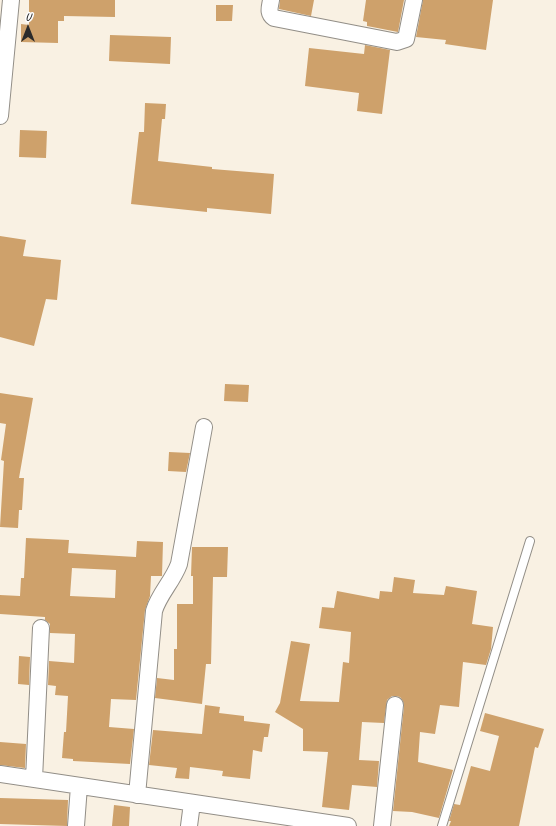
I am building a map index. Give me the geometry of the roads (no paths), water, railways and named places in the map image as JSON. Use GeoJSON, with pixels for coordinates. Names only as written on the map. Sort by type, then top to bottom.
{"type":"FeatureCollection","features":[{"type":"Feature","properties":{"kind":"street"},"geometry":{"type":"LineString","coordinates":[[0,116],[11,0]]}},
{"type":"Feature","properties":{"kind":"street"},"geometry":{"type":"LineString","coordinates":[[271,0],[269,12],[270,16],[274,18],[397,42],[406,39],[414,0]]}},
{"type":"Feature","properties":{"kind":"street"},"geometry":{"type":"LineString","coordinates":[[137,795],[154,611],[157,602],[176,575],[179,564],[204,427]]}},
{"type":"Feature","properties":{"kind":"street"},"geometry":{"type":"LineString","coordinates":[[34,779],[41,628]]}},
{"type":"Feature","properties":{"kind":"street"},"geometry":{"type":"LineString","coordinates":[[382,826],[395,705]]}},
{"type":"Feature","properties":{"kind":"street"},"geometry":{"type":"LineString","coordinates":[[0,774],[324,824],[348,826]]}},
{"type":"Feature","properties":{"kind":"street"},"geometry":{"type":"LineString","coordinates":[[76,826],[79,786]]}},
{"type":"Feature","properties":{"kind":"street"},"geometry":{"type":"LineString","coordinates":[[188,826],[192,803]]}},
{"type":"Feature","properties":{"kind":"lane"},"geometry":{"type":"LineString","coordinates":[[442,826],[530,541]]}}]}
